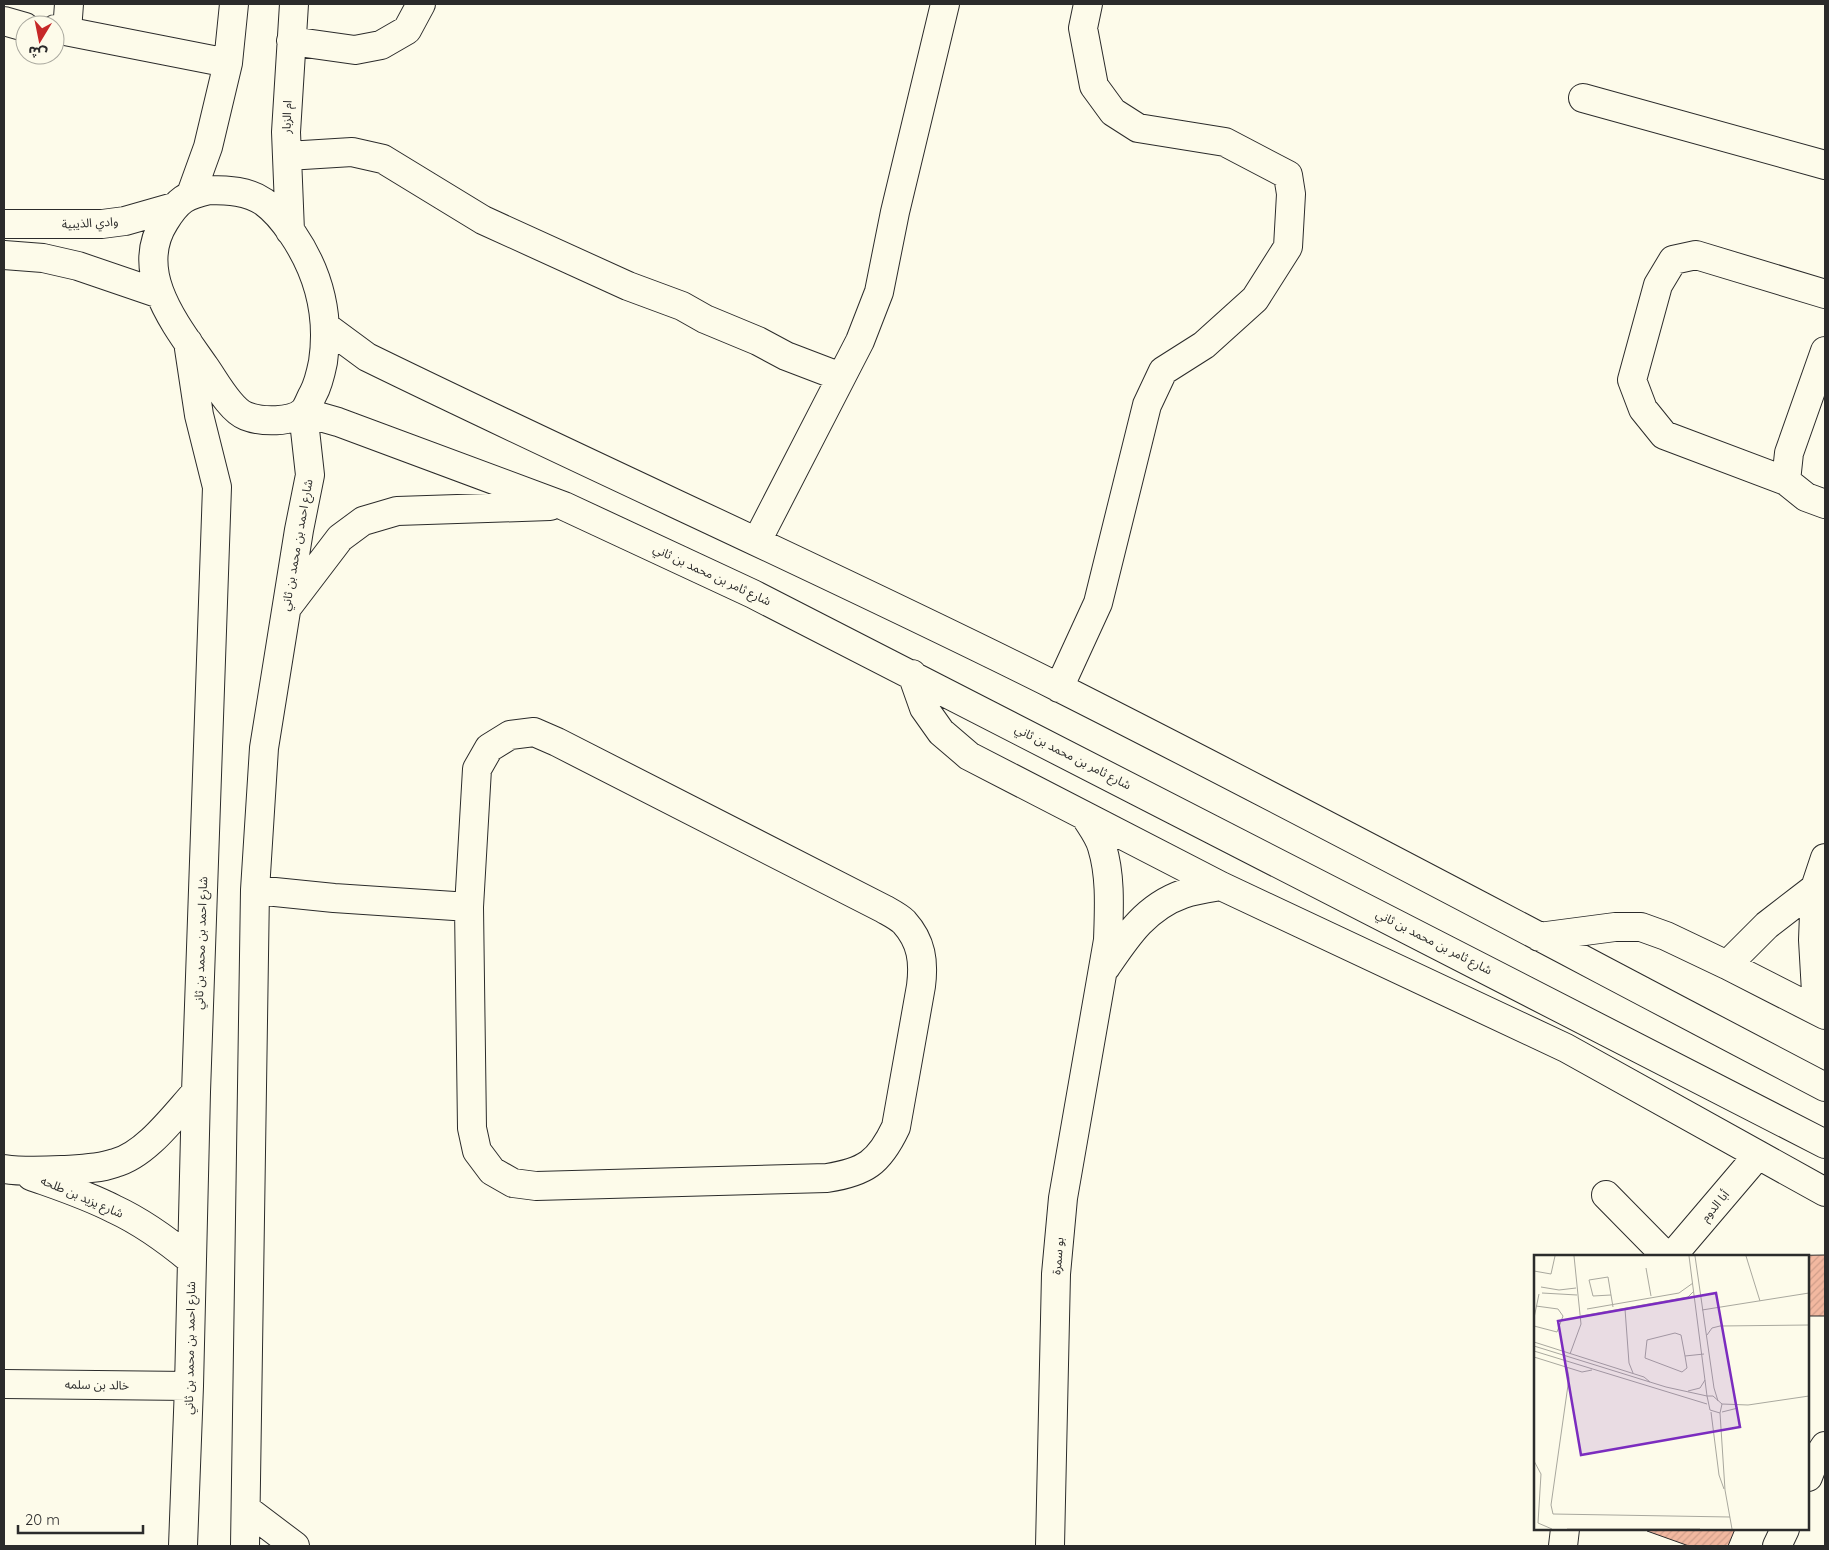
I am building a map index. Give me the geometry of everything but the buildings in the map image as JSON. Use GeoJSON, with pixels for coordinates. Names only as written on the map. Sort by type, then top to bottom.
{"type":"FeatureCollection","features":[{"type":"Feature","properties":{"kind":"street"},"geometry":{"type":"LineString","coordinates":[[65,17],[69,4]]}},
{"type":"Feature","properties":{"kind":"street"},"geometry":{"type":"LineString","coordinates":[[234,4],[228,63],[208,148],[183,200],[162,225],[154,244],[152,262],[155,281],[160,294],[188,342],[233,406],[245,416],[273,421],[286,419],[303,412]]}},
{"type":"Feature","properties":{"kind":"street","name":"ام الزبار"},"geometry":{"type":"LineString","coordinates":[[290,231],[286,132],[294,4]]}},
{"type":"Feature","properties":{"kind":"street"},"geometry":{"type":"LineString","coordinates":[[291,41],[355,50],[380,45],[407,30],[422,4]]}},
{"type":"Feature","properties":{"kind":"street"},"geometry":{"type":"LineString","coordinates":[[757,541],[860,341],[879,292],[895,212],[945,4]]}},
{"type":"Feature","properties":{"kind":"street"},"geometry":{"type":"LineString","coordinates":[[1059,688],[1098,602],[1147,405],[1163,371],[1204,345],[1254,299],[1288,247],[1292,194],[1288,176],[1225,142],[1138,128],[1112,112],[1094,86],[1083,28],[1088,4]]}},
{"type":"Feature","properties":{"kind":"street"},"geometry":{"type":"LineString","coordinates":[[65,31],[228,63]]}},
{"type":"Feature","properties":{"kind":"street"},"geometry":{"type":"LineString","coordinates":[[1583,98],[1825,165]]}},
{"type":"Feature","properties":{"kind":"street"},"geometry":{"type":"LineString","coordinates":[[287,156],[352,152],[383,159],[483,220],[628,286],[682,306],[705,319],[758,341],[786,356],[841,377]]}},
{"type":"Feature","properties":{"kind":"street","name":"وادي الذيبية"},"geometry":{"type":"LineString","coordinates":[[4,224],[102,224],[125,221],[209,190],[227,190],[244,193],[263,202],[278,215],[304,252],[315,275],[322,300],[325,344],[321,370],[315,391],[303,412]]}},
{"type":"Feature","properties":{"kind":"street"},"geometry":{"type":"LineString","coordinates":[[1825,294],[1696,254],[1673,260],[1658,285],[1632,380],[1643,409],[1664,435],[1786,481],[1806,497],[1825,504]]}},
{"type":"Feature","properties":{"kind":"street"},"geometry":{"type":"LineString","coordinates":[[4,255],[43,258],[78,266],[160,294]]}},
{"type":"Feature","properties":{"kind":"street"},"geometry":{"type":"LineString","coordinates":[[324,326],[374,360],[757,541],[1059,688],[1342,832],[1825,1087]]}},
{"type":"Feature","properties":{"kind":"street","name":"شارع احمد بن محمد بن ثاني"},"geometry":{"type":"LineString","coordinates":[[183,1546],[196,1092],[217,487],[199,415],[188,342]]}},
{"type":"Feature","properties":{"kind":"street"},"geometry":{"type":"LineString","coordinates":[[1786,481],[1789,453],[1825,351]]}},
{"type":"Feature","properties":{"kind":"street","name":"شارع احمد بن محمد بن ثاني"},"geometry":{"type":"LineString","coordinates":[[245,1546],[255,890],[264,748],[286,608],[310,476],[303,412]]}},
{"type":"Feature","properties":{"kind":"street","name":"شارع ثامر بن محمد بن ثاني"},"geometry":{"type":"LineString","coordinates":[[303,412],[338,422],[564,506],[753,594],[1825,1144]]}},
{"type":"Feature","properties":{"kind":"street"},"geometry":{"type":"LineString","coordinates":[[286,608],[340,538],[363,521],[397,511],[564,506]]}},
{"type":"Feature","properties":{"kind":"street"},"geometry":{"type":"LineString","coordinates":[[912,674],[924,708],[941,732],[969,756],[1221,886],[1566,1048],[1825,1192]]}},
{"type":"Feature","properties":{"kind":"street"},"geometry":{"type":"LineString","coordinates":[[534,732],[884,909],[904,922],[917,941],[923,963],[921,986],[896,1127],[886,1148],[869,1164],[850,1175],[827,1178],[536,1186],[513,1183],[492,1171],[478,1151],[472,1128],[469,907],[477,768],[489,748],[510,735],[534,732]]}},
{"type":"Feature","properties":{"kind":"street","name":"بو سمرة"},"geometry":{"type":"LineString","coordinates":[[1050,1546],[1056,1274],[1063,1198],[1077,1108],[1104,971],[1108,940],[1109,908],[1102,846],[1085,816]]}},
{"type":"Feature","properties":{"kind":"street"},"geometry":{"type":"LineString","coordinates":[[1822,1014],[1816,992],[1813,940],[1815,888],[1825,858]]}},
{"type":"Feature","properties":{"kind":"street","name":"بو سمرة"},"geometry":{"type":"LineString","coordinates":[[1104,971],[1124,940],[1148,913],[1166,901],[1184,893],[1221,886]]}},
{"type":"Feature","properties":{"kind":"street"},"geometry":{"type":"LineString","coordinates":[[1727,965],[1767,925],[1815,888]]}},
{"type":"Feature","properties":{"kind":"street"},"geometry":{"type":"LineString","coordinates":[[255,890],[334,898],[469,907]]}},
{"type":"Feature","properties":{"kind":"street"},"geometry":{"type":"LineString","coordinates":[[1540,937],[1615,927],[1641,927],[1666,936],[1727,965],[1822,1014]]}},
{"type":"Feature","properties":{"kind":"street","name":"شارع يزيد بن طلحه"},"geometry":{"type":"LineString","coordinates":[[12,1171],[97,1168],[118,1163],[137,1152],[153,1138],[196,1092]]}},
{"type":"Feature","properties":{"kind":"street","name":"أبا الدوم"},"geometry":{"type":"LineString","coordinates":[[1673,1255],[1758,1155]]}},
{"type":"Feature","properties":{"kind":"street","name":"شارع يزيد بن طلحه"},"geometry":{"type":"LineString","coordinates":[[12,1171],[92,1198],[164,1239],[191,1260]]}},
{"type":"Feature","properties":{"kind":"street"},"geometry":{"type":"LineString","coordinates":[[1606,1195],[1665,1255]]}},
{"type":"Feature","properties":{"kind":"street","name":"خالد بن سلمه"},"geometry":{"type":"LineString","coordinates":[[4,1384],[189,1386]]}},
{"type":"Feature","properties":{"kind":"street"},"geometry":{"type":"LineString","coordinates":[[1809,1474],[1825,1446]]}},
{"type":"Feature","properties":{"kind":"street"},"geometry":{"type":"LineString","coordinates":[[246,1509],[294,1546]]}},
{"type":"Feature","properties":{"kind":"street"},"geometry":{"type":"LineString","coordinates":[[1563,1546],[1565,1530]]}},
{"type":"Feature","properties":{"kind":"street"},"geometry":{"type":"LineString","coordinates":[[1777,1546],[1785,1530]]}}]}
